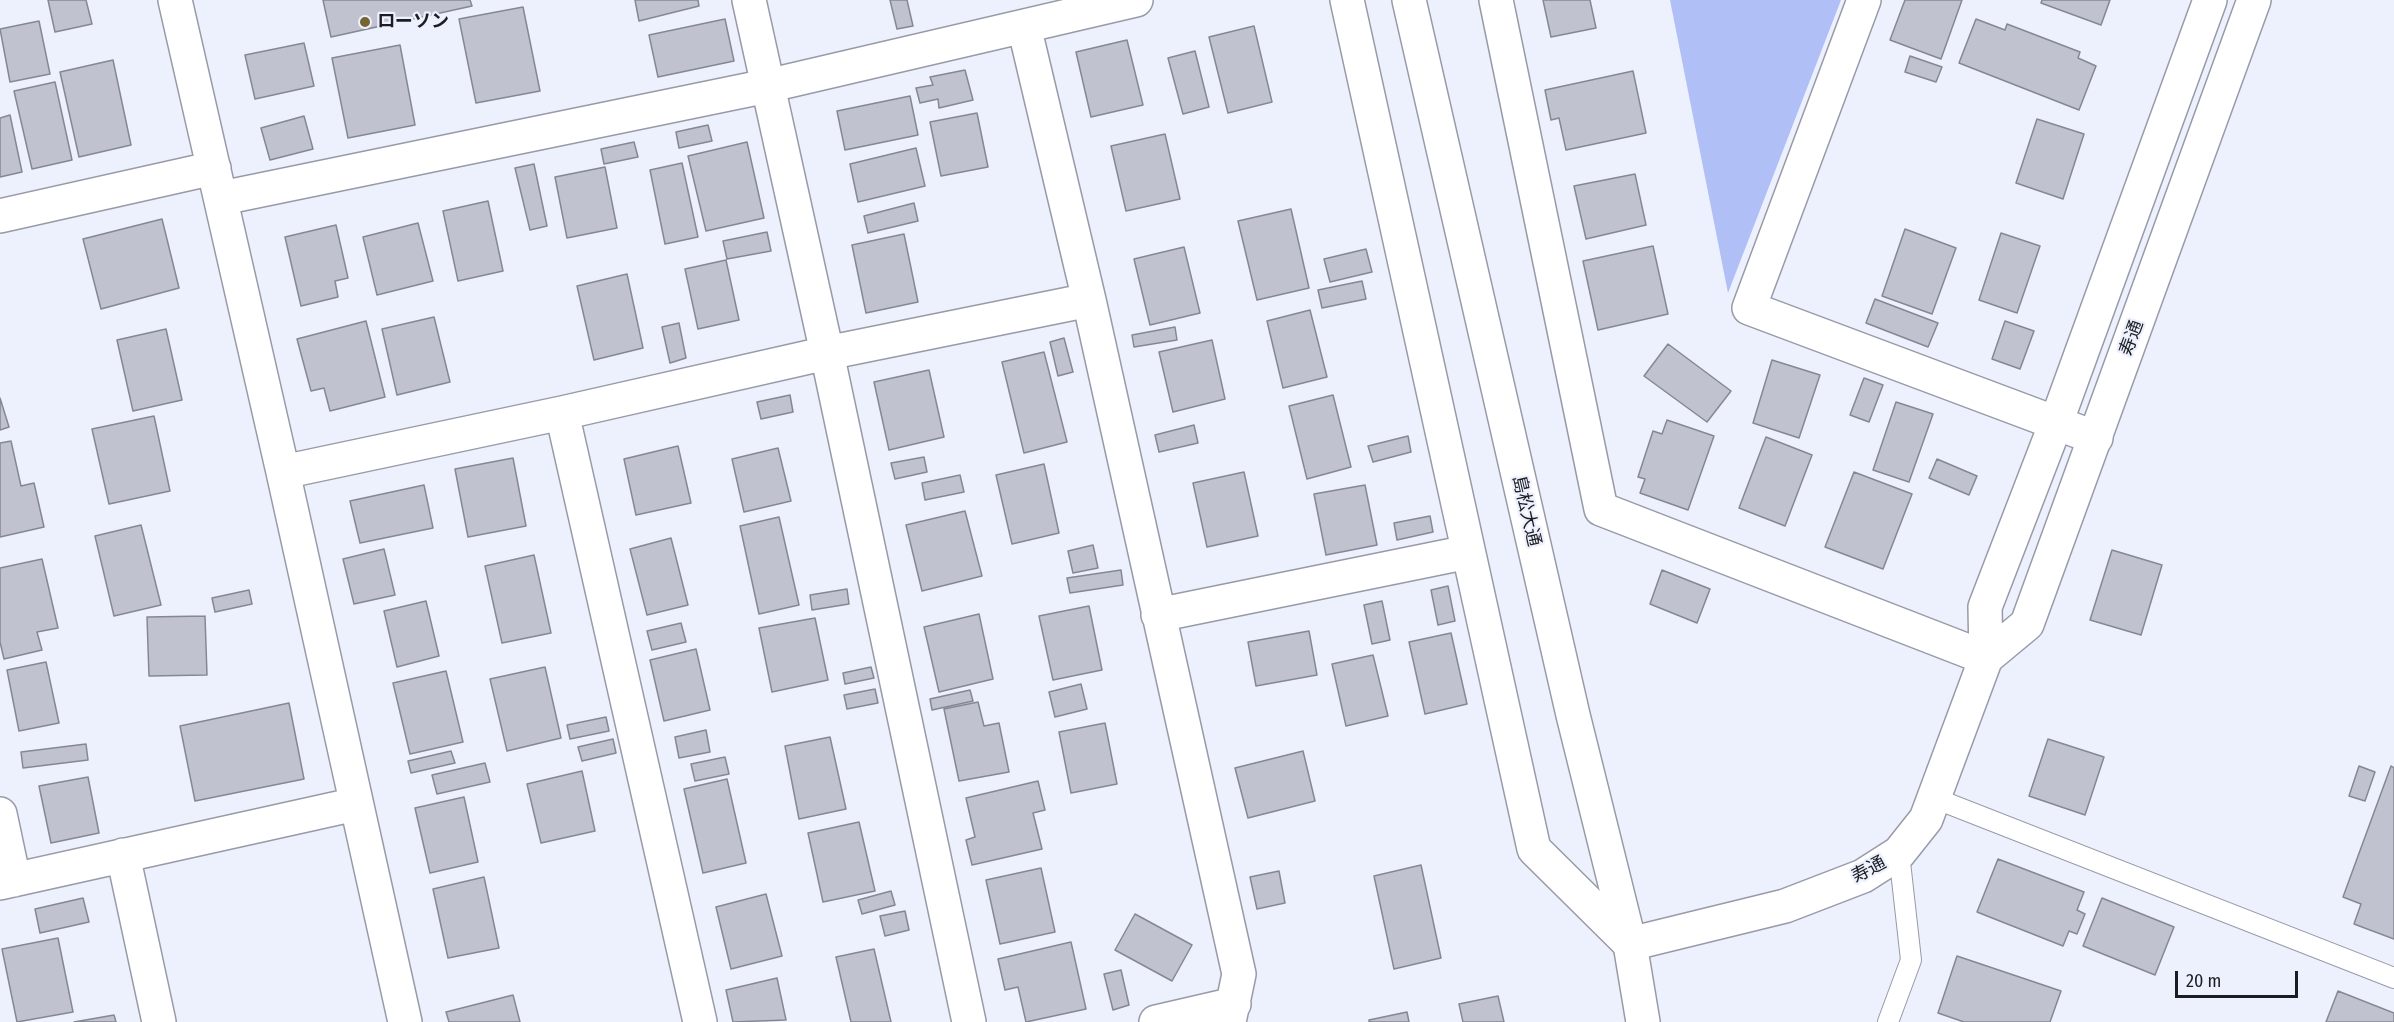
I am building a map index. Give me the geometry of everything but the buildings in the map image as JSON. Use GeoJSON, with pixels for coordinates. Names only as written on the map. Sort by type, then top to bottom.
{"type":"FeatureCollection","features":[{"type":"Feature","properties":{"kind":"street"},"geometry":{"type":"LineString","coordinates":[[175,0],[284,472],[405,1022]]}},
{"type":"Feature","properties":{"kind":"street"},"geometry":{"type":"LineString","coordinates":[[749,0],[827,353],[969,1022]]}},
{"type":"Feature","properties":{"kind":"street"},"geometry":{"type":"LineString","coordinates":[[0,216],[218,183],[767,86],[1136,0]]}},
{"type":"Feature","properties":{"kind":"street"},"geometry":{"type":"LineString","coordinates":[[1347,0],[1534,849],[1630,944]]}},
{"type":"Feature","properties":{"kind":"street","name":"島松大通"},"geometry":{"type":"LineString","coordinates":[[1409,0],[1573,715],[1630,944],[1642,1022]]}},
{"type":"Feature","properties":{"kind":"street"},"geometry":{"type":"LineString","coordinates":[[1496,0],[1601,509],[1986,658]]}},
{"type":"Feature","properties":{"kind":"street"},"geometry":{"type":"LineString","coordinates":[[1864,0],[1749,308],[2096,438]]}},
{"type":"Feature","properties":{"kind":"street","name":"寿通"},"geometry":{"type":"LineString","coordinates":[[1630,944],[1785,906],[1863,876],[1899,853],[1926,819],[1986,658],[1984,607],[2056,423],[2210,0]]}},
{"type":"Feature","properties":{"kind":"street","name":"寿通"},"geometry":{"type":"LineString","coordinates":[[1986,658],[2028,624],[2254,0]]}},
{"type":"Feature","properties":{"kind":"street"},"geometry":{"type":"LineString","coordinates":[[1024,26],[1089,300],[1239,974],[1231,1013],[1156,1022]]}},
{"type":"Feature","properties":{"kind":"street"},"geometry":{"type":"LineString","coordinates":[[284,472],[562,413],[827,353],[1089,300]]}},
{"type":"Feature","properties":{"kind":"street"},"geometry":{"type":"LineString","coordinates":[[562,413],[700,1022]]}},
{"type":"Feature","properties":{"kind":"street"},"geometry":{"type":"LineString","coordinates":[[1158,615],[1468,552]]}},
{"type":"Feature","properties":{"kind":"street"},"geometry":{"type":"LineString","coordinates":[[0,814],[7,882],[356,804]]}},
{"type":"Feature","properties":{"kind":"street"},"geometry":{"type":"LineString","coordinates":[[123,855],[159,1022]]}},
{"type":"Feature","properties":{"kind":"lane"},"geometry":{"type":"LineString","coordinates":[[1934,798],[2394,978]]}},
{"type":"Feature","properties":{"kind":"lane"},"geometry":{"type":"LineString","coordinates":[[1888,1022],[1911,960],[1899,853]]}},
{"type":"Feature","properties":{"kind":"shaded area"},"geometry":{"type":"Polygon","coordinates":[[[1670,0],[1841,0],[1728,293],[1670,0]]]}},
{"type":"Feature","properties":{"kind":"place","name":"ローソン"},"geometry":{"type":"Point","coordinates":[365,22]}}]}
